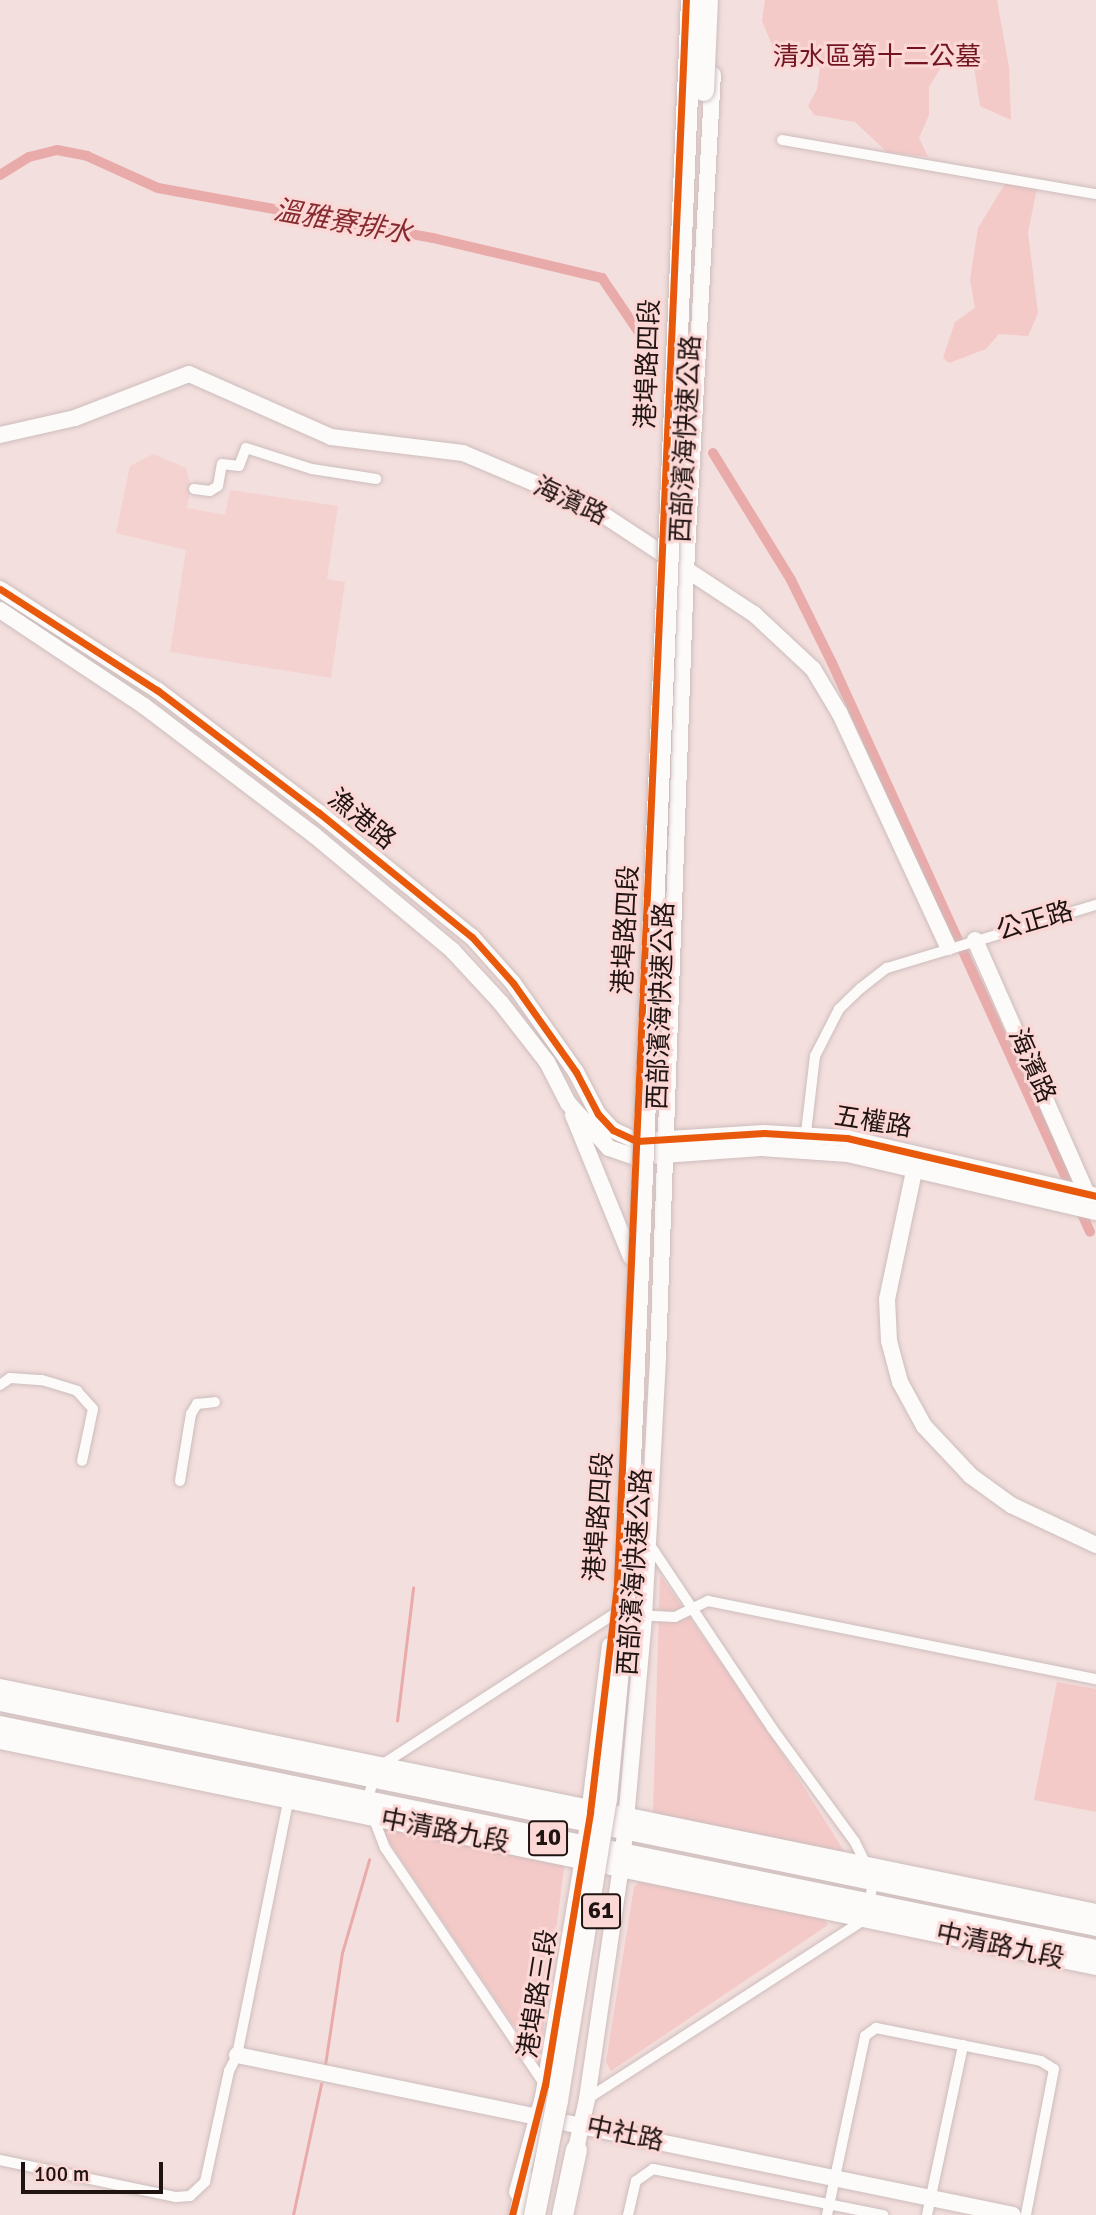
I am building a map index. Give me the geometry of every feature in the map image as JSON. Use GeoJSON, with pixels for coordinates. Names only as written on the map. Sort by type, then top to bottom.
{"type":"FeatureCollection","features":[{"type":"Feature","properties":{"kind":"highway","name":"西部濱海快速公路"},"geometry":{"type":"LineString","coordinates":[[534,2215],[557,2100],[606,1799],[624,1604],[691,0]]}},
{"type":"Feature","properties":{"kind":"highway","name":"西部濱海快速公路"},"geometry":{"type":"LineString","coordinates":[[548,2215],[571,2103],[616,1806],[637,1605],[706,0]]}},
{"type":"Feature","properties":{"kind":"highway"},"geometry":{"type":"LineString","coordinates":[[562,2215],[576,2149]]}},
{"type":"Feature","properties":{"kind":"highway"},"geometry":{"type":"LineString","coordinates":[[519,2215],[526,2181]]}},
{"type":"Feature","properties":{"kind":"main road","name":"中清路九段"},"geometry":{"type":"LineString","coordinates":[[0,1688],[374,1774]]}},
{"type":"Feature","properties":{"kind":"main road","name":"中清路九段"},"geometry":{"type":"LineString","coordinates":[[0,1702],[871,1874],[1096,1913]]}},
{"type":"Feature","properties":{"kind":"main road","name":"中清路九段"},"geometry":{"type":"LineString","coordinates":[[0,1725],[370,1810],[867,1911],[1096,1966]]}},
{"type":"Feature","properties":{"kind":"main road","name":"中清路九段"},"geometry":{"type":"LineString","coordinates":[[0,1740],[289,1798],[370,1810]]}},
{"type":"Feature","properties":{"kind":"main road","name":"中清路九段"},"geometry":{"type":"LineString","coordinates":[[871,1874],[1096,1927]]}},
{"type":"Feature","properties":{"kind":"main road","name":"中清路九段"},"geometry":{"type":"LineString","coordinates":[[867,1911],[1096,1949]]}},
{"type":"Feature","properties":{"kind":"street","name":"港埠路四段"},"geometry":{"type":"LineString","coordinates":[[583,1853],[614,1614],[628,1411],[631,1256],[686,0]]}},
{"type":"Feature","properties":{"kind":"street","name":"港埠路四段"},"geometry":{"type":"LineString","coordinates":[[625,1826],[644,1617],[648,1541],[686,571],[716,0]]}},
{"type":"Feature","properties":{"kind":"street"},"geometry":{"type":"LineString","coordinates":[[782,140],[1096,194]]}},
{"type":"Feature","properties":{"kind":"street","name":"海濱路"},"geometry":{"type":"LineString","coordinates":[[0,435],[75,418],[189,374],[331,437],[463,453],[593,508],[754,614],[824,684],[947,947]]}},
{"type":"Feature","properties":{"kind":"street"},"geometry":{"type":"LineString","coordinates":[[194,489],[210,491],[218,486],[222,464],[239,466],[246,447],[312,469],[376,478]]}},
{"type":"Feature","properties":{"kind":"street","name":"漁港路"},"geometry":{"type":"LineString","coordinates":[[0,589],[157,690],[318,812],[472,937],[513,983],[576,1072],[598,1114],[636,1149]]}},
{"type":"Feature","properties":{"kind":"street","name":"漁港路"},"geometry":{"type":"LineString","coordinates":[[0,610],[144,706],[314,835],[452,950],[547,1062],[568,1103],[609,1148],[636,1149]]}},
{"type":"Feature","properties":{"kind":"street","name":"公正路"},"geometry":{"type":"LineString","coordinates":[[947,947],[1096,905]]}},
{"type":"Feature","properties":{"kind":"street","name":"海濱路"},"geometry":{"type":"LineString","coordinates":[[975,940],[1091,1195]]}},
{"type":"Feature","properties":{"kind":"street"},"geometry":{"type":"LineString","coordinates":[[805,1142],[815,1056],[839,1009],[887,968],[947,947]]}},
{"type":"Feature","properties":{"kind":"street"},"geometry":{"type":"LineString","coordinates":[[568,1103],[631,1256]]}},
{"type":"Feature","properties":{"kind":"street","name":"五權路"},"geometry":{"type":"LineString","coordinates":[[636,1149],[665,1138],[805,1142],[917,1159],[1091,1195]]}},
{"type":"Feature","properties":{"kind":"street","name":"五權路"},"geometry":{"type":"LineString","coordinates":[[636,1149],[664,1156],[805,1142]]}},
{"type":"Feature","properties":{"kind":"street"},"geometry":{"type":"LineString","coordinates":[[917,1159],[887,1299],[889,1341],[901,1382],[924,1426],[971,1476],[1011,1505],[1096,1545]]}},
{"type":"Feature","properties":{"kind":"street","name":"五權路"},"geometry":{"type":"LineString","coordinates":[[917,1159],[1096,1212]]}},
{"type":"Feature","properties":{"kind":"street"},"geometry":{"type":"LineString","coordinates":[[0,1385],[10,1378],[42,1380],[77,1391],[93,1409],[82,1461]]}},
{"type":"Feature","properties":{"kind":"street"},"geometry":{"type":"LineString","coordinates":[[180,1481],[191,1413],[197,1404],[215,1402]]}},
{"type":"Feature","properties":{"kind":"street"},"geometry":{"type":"LineString","coordinates":[[586,2102],[867,1911],[871,1874],[648,1541]]}},
{"type":"Feature","properties":{"kind":"street"},"geometry":{"type":"LineString","coordinates":[[545,2085],[385,1847],[370,1810],[374,1774],[614,1614],[676,1617],[694,1611],[708,1601],[1096,1679]]}},
{"type":"Feature","properties":{"kind":"street"},"geometry":{"type":"LineString","coordinates":[[0,2160],[190,2196],[205,2182],[229,2071],[237,2055],[289,1798]]}},
{"type":"Feature","properties":{"kind":"street"},"geometry":{"type":"LineString","coordinates":[[576,2149],[586,2102],[625,1826]]}},
{"type":"Feature","properties":{"kind":"street","name":"港埠路三段"},"geometry":{"type":"LineString","coordinates":[[526,2181],[538,2126],[583,1853]]}},
{"type":"Feature","properties":{"kind":"street"},"geometry":{"type":"LineString","coordinates":[[828,2209],[867,2032],[876,2028],[1049,2063],[1055,2076],[1026,2215]]}},
{"type":"Feature","properties":{"kind":"street"},"geometry":{"type":"LineString","coordinates":[[926,2215],[963,2045]]}},
{"type":"Feature","properties":{"kind":"street","name":"中社路"},"geometry":{"type":"LineString","coordinates":[[237,2055],[538,2126],[581,2126],[1013,2215]]}},
{"type":"Feature","properties":{"kind":"street","name":"港埠路三段"},"geometry":{"type":"LineString","coordinates":[[512,2215],[538,2126]]}},
{"type":"Feature","properties":{"kind":"street","name":"港埠路三段"},"geometry":{"type":"LineString","coordinates":[[527,2215],[538,2126]]}},
{"type":"Feature","properties":{"kind":"street"},"geometry":{"type":"LineString","coordinates":[[555,2215],[581,2126]]}},
{"type":"Feature","properties":{"kind":"street"},"geometry":{"type":"LineString","coordinates":[[570,2215],[581,2126]]}},
{"type":"Feature","properties":{"kind":"street"},"geometry":{"type":"LineString","coordinates":[[628,2215],[636,2181],[653,2169],[828,2209],[883,2215]]}},
{"type":"Feature","properties":{"kind":"shaded area"},"geometry":{"type":"Polygon","coordinates":[[[153,454],[186,468],[191,488],[187,508],[225,515],[230,490],[338,506],[327,579],[345,582],[331,678],[170,652],[186,550],[116,533],[130,466],[153,454]]]}},
{"type":"Feature","properties":{"kind":"green space","name":"清水區第十二公墓"},"geometry":{"type":"Polygon","coordinates":[[[765,0],[997,0],[1009,67],[1011,120],[980,106],[974,67],[943,64],[929,87],[929,115],[919,138],[928,157],[887,152],[855,122],[814,115],[808,106],[817,89],[820,67],[772,45],[762,21],[765,0]]]}},
{"type":"Feature","properties":{"kind":"green space"},"geometry":{"type":"Polygon","coordinates":[[[1006,182],[1037,188],[1028,233],[1038,313],[1028,336],[999,334],[986,349],[949,363],[943,358],[955,322],[975,308],[970,280],[978,228],[1006,182]]]}},
{"type":"Feature","properties":{"kind":"green space"},"geometry":{"type":"Polygon","coordinates":[[[660,1575],[769,1732],[846,1854],[653,1813],[660,1575]]]}},
{"type":"Feature","properties":{"kind":"green space"},"geometry":{"type":"Polygon","coordinates":[[[1057,1682],[1096,1689],[1096,1812],[1034,1800],[1057,1682]]]}},
{"type":"Feature","properties":{"kind":"green space"},"geometry":{"type":"Polygon","coordinates":[[[377,1824],[565,1861],[539,2063],[377,1824]]]}},
{"type":"Feature","properties":{"kind":"green space"},"geometry":{"type":"Polygon","coordinates":[[[642,1880],[823,1918],[828,1925],[611,2071],[606,2062],[634,1887],[642,1880]]]}},
{"type":"Feature","properties":{"kind":"waterway","name":"溫雅寮排水"},"geometry":{"type":"LineString","coordinates":[[0,175],[29,157],[57,150],[87,156],[158,188],[433,238],[602,278],[655,356]]}},
{"type":"Feature","properties":{"kind":"waterway"},"geometry":{"type":"LineString","coordinates":[[713,453],[791,580],[832,663],[1073,1193]]}},
{"type":"Feature","properties":{"kind":"waterway"},"geometry":{"type":"LineString","coordinates":[[1079,1207],[1090,1232]]}},
{"type":"Feature","properties":{"kind":"waterway"},"geometry":{"type":"LineString","coordinates":[[397,1721],[413,1588]]}},
{"type":"Feature","properties":{"kind":"waterway"},"geometry":{"type":"LineString","coordinates":[[325,2065],[342,1953],[369,1860]]}},
{"type":"Feature","properties":{"kind":"waterway"},"geometry":{"type":"LineString","coordinates":[[293,2215],[321,2084]]}},
{"type":"Feature","properties":{"kind":"cycle path"},"geometry":{"type":"LineString","coordinates":[[512,2215],[545,2085],[590,1812],[617,1584],[686,0]]}},
{"type":"Feature","properties":{"kind":"cycle path"},"geometry":{"type":"LineString","coordinates":[[0,589],[157,690],[318,812],[472,937],[513,983],[576,1072],[598,1114],[613,1130],[637,1141],[764,1133],[847,1138],[1096,1196]]}}]}
